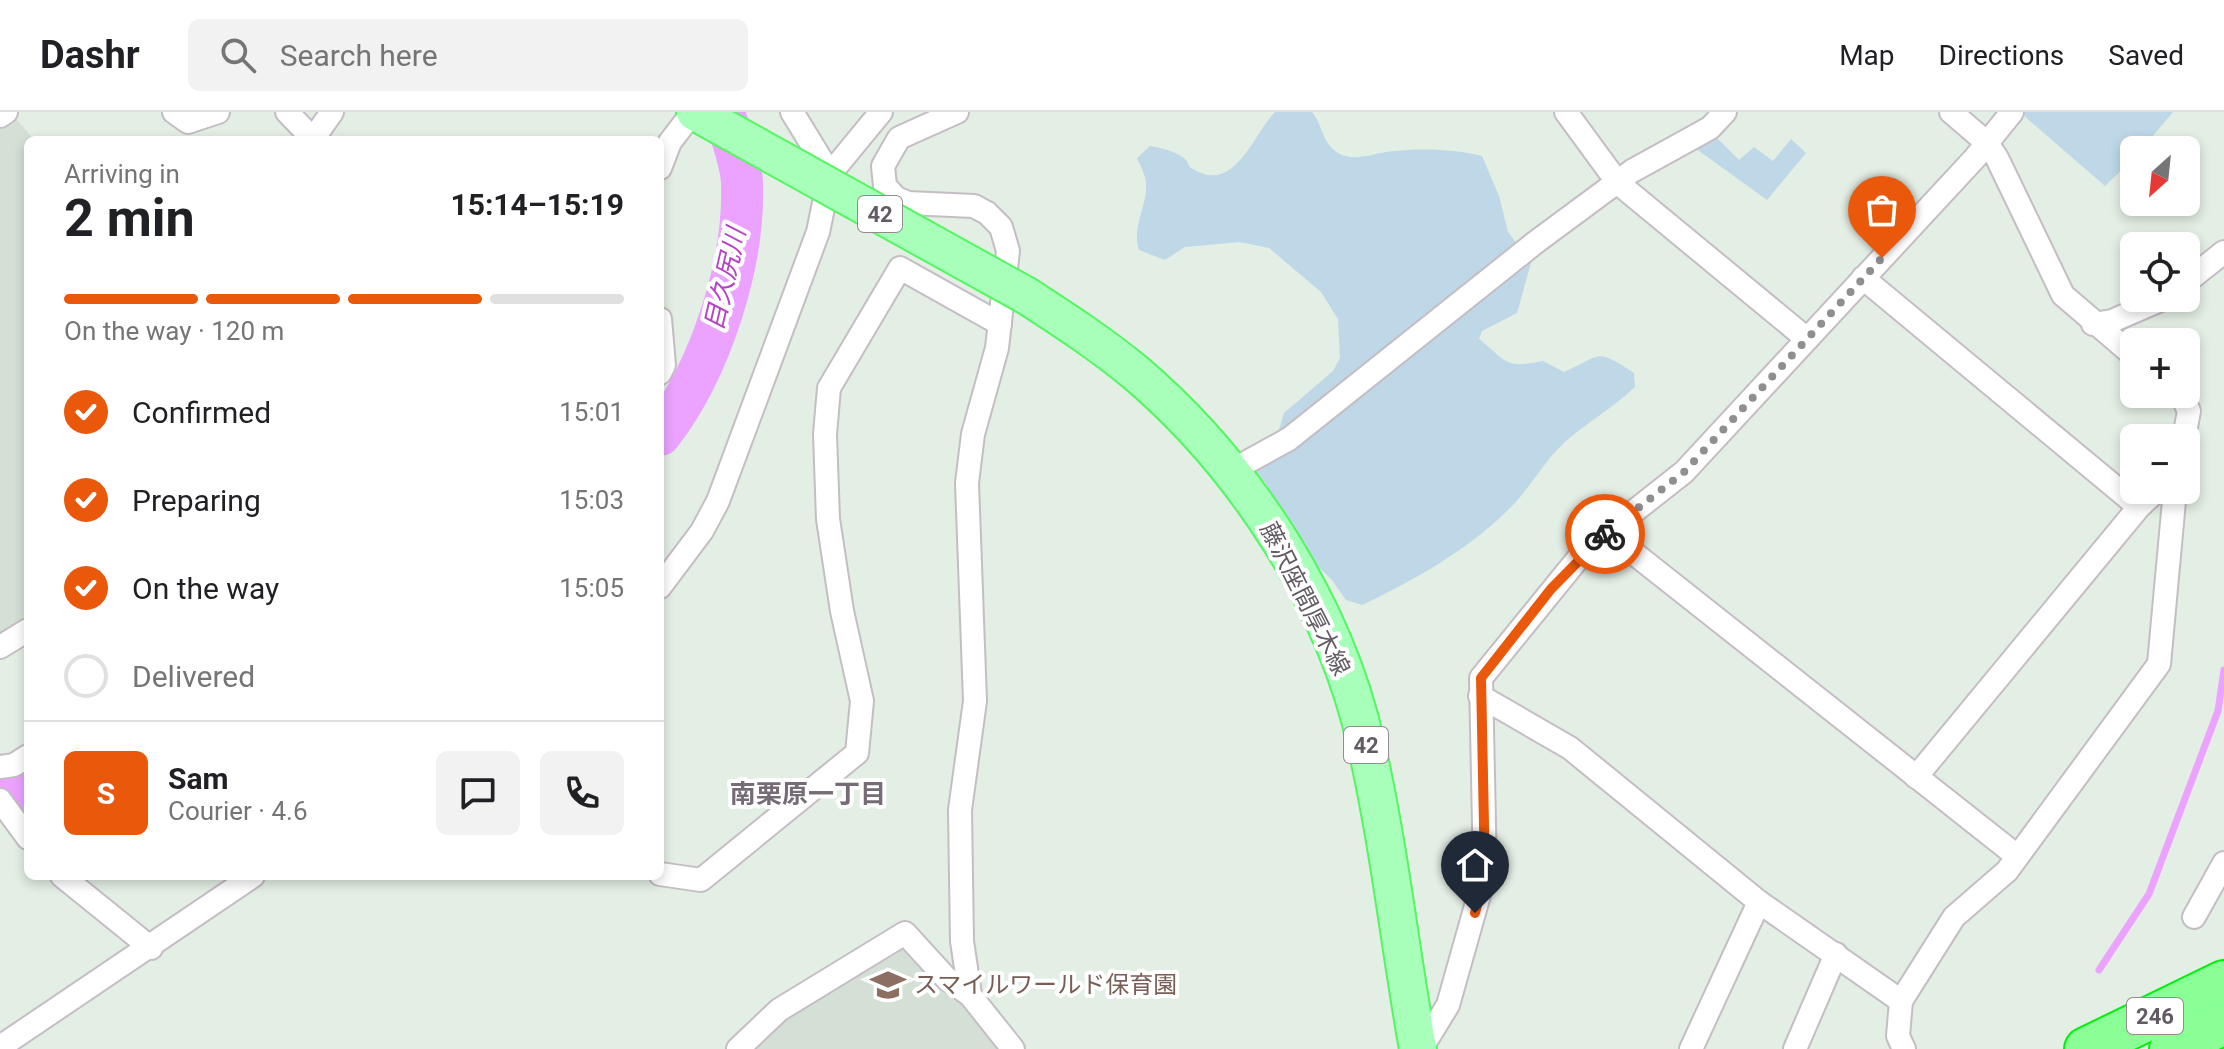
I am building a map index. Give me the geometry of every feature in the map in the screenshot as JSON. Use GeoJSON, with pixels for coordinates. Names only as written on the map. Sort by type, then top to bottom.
{"type":"FeatureCollection","features":[{"type":"Feature","properties":{"kind":"highway","name":"246"},"geometry":{"type":"LineString","coordinates":[[2086,1049],[2224,982]]}},
{"type":"Feature","properties":{"kind":"highway","name":"246"},"geometry":{"type":"LineString","coordinates":[[2171,1049],[2224,1023]]}},
{"type":"Feature","properties":{"kind":"main road","name":"藤沢座間厚木線"},"geometry":{"type":"LineString","coordinates":[[694,112],[1027,296],[1137,374],[1231,471],[1290,559],[1342,664],[1366,743],[1420,1049]]}},
{"type":"Feature","properties":{"kind":"street"},"geometry":{"type":"LineString","coordinates":[[0,116],[6,112]]}},
{"type":"Feature","properties":{"kind":"street"},"geometry":{"type":"LineString","coordinates":[[174,112],[188,122],[218,112]]}},
{"type":"Feature","properties":{"kind":"street"},"geometry":{"type":"LineString","coordinates":[[287,112],[310,136]]}},
{"type":"Feature","properties":{"kind":"street"},"geometry":{"type":"LineString","coordinates":[[316,128],[332,112]]}},
{"type":"Feature","properties":{"kind":"street"},"geometry":{"type":"LineString","coordinates":[[664,158],[670,142],[694,112]]}},
{"type":"Feature","properties":{"kind":"street"},"geometry":{"type":"LineString","coordinates":[[792,112],[830,174]]}},
{"type":"Feature","properties":{"kind":"street"},"geometry":{"type":"LineString","coordinates":[[664,582],[702,531],[718,501],[818,232],[830,174],[881,112]]}},
{"type":"Feature","properties":{"kind":"street"},"geometry":{"type":"LineString","coordinates":[[1566,112],[1618,183],[1807,339]]}},
{"type":"Feature","properties":{"kind":"street"},"geometry":{"type":"LineString","coordinates":[[1231,471],[1289,439],[1536,242],[1632,171],[1710,128],[1725,112]]}},
{"type":"Feature","properties":{"kind":"street"},"geometry":{"type":"LineString","coordinates":[[1951,112],[1987,143],[2063,295],[2120,345]]}},
{"type":"Feature","properties":{"kind":"street"},"geometry":{"type":"LineString","coordinates":[[1420,1049],[1448,1005],[1485,874],[1481,678],[1560,579],[1607,532],[1684,472],[2012,112]]}},
{"type":"Feature","properties":{"kind":"street"},"geometry":{"type":"LineString","coordinates":[[953,113],[899,138],[883,166],[885,186],[896,198],[908,203],[974,206],[1001,227],[1008,251],[997,348],[973,434],[967,483],[975,701],[960,810],[962,941],[970,995]]}},
{"type":"Feature","properties":{"kind":"street"},"geometry":{"type":"LineString","coordinates":[[2200,271],[2224,252]]}},
{"type":"Feature","properties":{"kind":"street"},"geometry":{"type":"LineString","coordinates":[[664,875],[701,880],[857,753],[862,701],[842,611],[828,519],[825,434],[829,388],[900,268],[1000,324]]}},
{"type":"Feature","properties":{"kind":"street"},"geometry":{"type":"LineString","coordinates":[[1863,278],[2139,507]]}},
{"type":"Feature","properties":{"kind":"street"},"geometry":{"type":"LineString","coordinates":[[2093,324],[2112,321],[2133,312]]}},
{"type":"Feature","properties":{"kind":"street"},"geometry":{"type":"LineString","coordinates":[[1916,777],[2142,504]]}},
{"type":"Feature","properties":{"kind":"street"},"geometry":{"type":"LineString","coordinates":[[1904,1049],[1898,1036],[1901,1001],[1954,917],[2007,871],[2159,664],[2174,504]]}},
{"type":"Feature","properties":{"kind":"street"},"geometry":{"type":"LineString","coordinates":[[1607,532],[2017,856]]}},
{"type":"Feature","properties":{"kind":"street"},"geometry":{"type":"LineString","coordinates":[[0,647],[24,632]]}},
{"type":"Feature","properties":{"kind":"street"},"geometry":{"type":"LineString","coordinates":[[1480,696],[1570,748],[1759,902],[1901,1001]]}},
{"type":"Feature","properties":{"kind":"street"},"geometry":{"type":"LineString","coordinates":[[0,767],[14,765],[24,759]]}},
{"type":"Feature","properties":{"kind":"street"},"geometry":{"type":"LineString","coordinates":[[0,800],[24,831]]}},
{"type":"Feature","properties":{"kind":"street"},"geometry":{"type":"LineString","coordinates":[[2194,917],[2224,863]]}},
{"type":"Feature","properties":{"kind":"street"},"geometry":{"type":"LineString","coordinates":[[67,880],[151,948]]}},
{"type":"Feature","properties":{"kind":"street"},"geometry":{"type":"LineString","coordinates":[[0,1047],[151,948],[247,880]]}},
{"type":"Feature","properties":{"kind":"street"},"geometry":{"type":"LineString","coordinates":[[1691,1049],[1759,902]]}},
{"type":"Feature","properties":{"kind":"street"},"geometry":{"type":"LineString","coordinates":[[738,1049],[779,1010],[905,933],[946,978],[970,995],[1013,1049]]}},
{"type":"Feature","properties":{"kind":"street"},"geometry":{"type":"LineString","coordinates":[[1795,1049],[1836,954]]}},
{"type":"Feature","properties":{"kind":"shaded area"},"geometry":{"type":"Polygon","coordinates":[[[1275,112],[1312,112],[1328,144],[1344,156],[1427,149],[1482,156],[1499,196],[1508,232],[1531,263],[1517,313],[1482,331],[1479,339],[1513,364],[1543,361],[1564,372],[1599,356],[1612,359],[1634,373],[1635,387],[1562,444],[1516,502],[1491,526],[1438,564],[1362,605],[1346,600],[1332,580],[1298,548],[1274,511],[1267,485],[1256,471],[1259,458],[1275,443],[1284,413],[1333,371],[1340,358],[1338,319],[1321,292],[1269,248],[1240,242],[1185,247],[1165,260],[1139,250],[1137,241],[1146,182],[1137,158],[1150,146],[1177,154],[1193,169],[1208,175],[1220,174],[1242,158],[1275,112]]]}},
{"type":"Feature","properties":{"kind":"shaded area"},"geometry":{"type":"Polygon","coordinates":[[[2025,112],[2173,112],[2153,136],[2120,136],[2120,172],[2105,186],[2023,115],[2025,112]]]}},
{"type":"Feature","properties":{"kind":"shaded area"},"geometry":{"type":"Polygon","coordinates":[[[14,116],[31,136],[24,136],[24,623],[0,637],[0,125],[14,116]]]}},
{"type":"Feature","properties":{"kind":"shaded area"},"geometry":{"type":"Polygon","coordinates":[[[1716,137],[1739,160],[1754,147],[1773,161],[1791,139],[1806,153],[1767,200],[1695,148],[1716,137]]]}},
{"type":"Feature","properties":{"kind":"shaded area","name":"スマイルワールド保育園"},"geometry":{"type":"Polygon","coordinates":[[[902,946],[983,1024],[1002,1049],[750,1049],[785,1016],[902,946]]]}},
{"type":"Feature","properties":{"kind":"waterway"},"geometry":{"type":"LineString","coordinates":[[664,429],[678,409],[709,348],[731,281],[741,214],[742,183],[724,112]]}},
{"type":"Feature","properties":{"kind":"waterway"},"geometry":{"type":"LineString","coordinates":[[2099,970],[2149,894],[2218,711],[2224,670]]}},
{"type":"Feature","properties":{"kind":"waterway","name":"目久尻川"},"geometry":{"type":"LineString","coordinates":[[0,789],[24,789]]}},
{"type":"Feature","properties":{"kind":"way so far"},"geometry":{"type":"LineString","coordinates":[[1605,534],[1684,472],[1882,258]]}},
{"type":"Feature","properties":{"kind":"place","name":"スマイルワールド保育園"},"geometry":{"type":"Point","coordinates":[888,985]}},
{"type":"Feature","properties":{"kind":"district","name":"南栗原一丁目"},"geometry":{"type":"Point","coordinates":[808,794]}},
{"type":"Feature","properties":{"kind":"route"},"geometry":{"type":"LineString","coordinates":[[1475,913],[1485,874],[1481,678],[1551,589],[1585,550],[1605,534]]}}]}
